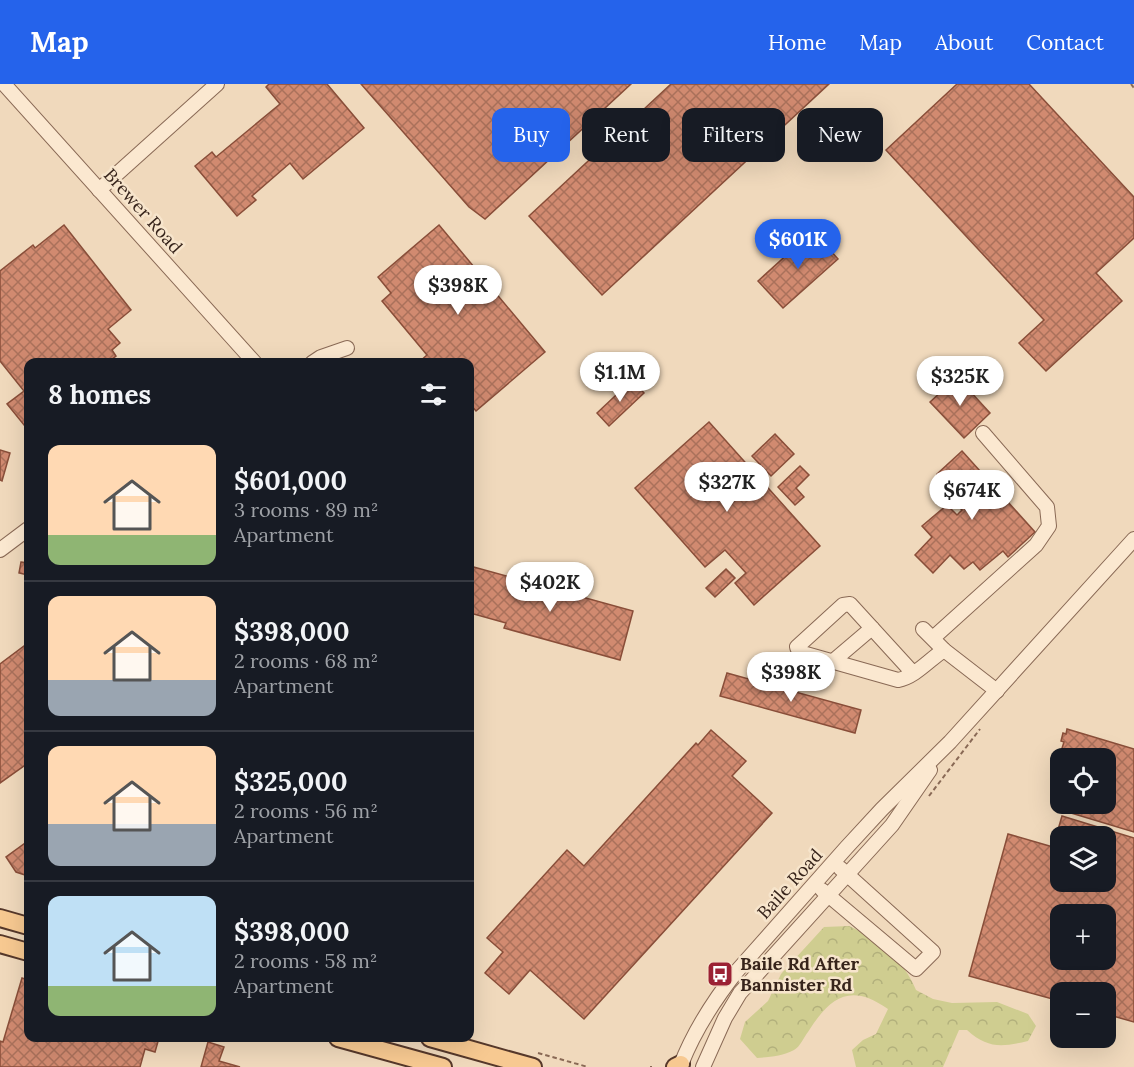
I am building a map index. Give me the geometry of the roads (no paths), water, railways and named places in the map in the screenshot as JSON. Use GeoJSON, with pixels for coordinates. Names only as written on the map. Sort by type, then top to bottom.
{"type":"FeatureCollection","features":[{"type":"Feature","properties":{"kind":"main road"},"geometry":{"type":"LineString","coordinates":[[0,918],[24,925]]}},
{"type":"Feature","properties":{"kind":"main road"},"geometry":{"type":"LineString","coordinates":[[0,944],[24,951]]}},
{"type":"Feature","properties":{"kind":"main road"},"geometry":{"type":"LineString","coordinates":[[352,1042],[443,1067]]}},
{"type":"Feature","properties":{"kind":"main road"},"geometry":{"type":"LineString","coordinates":[[444,1042],[533,1067]]}},
{"type":"Feature","properties":{"kind":"street","name":"Brewer Road"},"geometry":{"type":"LineString","coordinates":[[4,84],[250,358]]}},
{"type":"Feature","properties":{"kind":"street"},"geometry":{"type":"LineString","coordinates":[[99,190],[217,84]]}},
{"type":"Feature","properties":{"kind":"street"},"geometry":{"type":"LineString","coordinates":[[320,358],[347,348]]}},
{"type":"Feature","properties":{"kind":"street"},"geometry":{"type":"LineString","coordinates":[[983,433],[1043,501],[1049,515],[1049,526],[1036,545],[928,634],[944,650],[997,691]]}},
{"type":"Feature","properties":{"kind":"street"},"geometry":{"type":"LineString","coordinates":[[0,550],[24,532]]}},
{"type":"Feature","properties":{"kind":"street","name":"Baile Road"},"geometry":{"type":"LineString","coordinates":[[679,1066],[695,1034],[724,987],[882,809],[950,742],[1134,539]]}},
{"type":"Feature","properties":{"kind":"street"},"geometry":{"type":"LineString","coordinates":[[913,673],[850,604],[846,604],[797,646],[799,652],[898,680],[913,673],[944,650]]}},
{"type":"Feature","properties":{"kind":"street"},"geometry":{"type":"LineString","coordinates":[[832,662],[872,628]]}},
{"type":"Feature","properties":{"kind":"street","name":"Baile Road"},"geometry":{"type":"LineString","coordinates":[[703,1067],[725,1018],[740,993],[892,825],[950,742]]}},
{"type":"Feature","properties":{"kind":"street"},"geometry":{"type":"LineString","coordinates":[[815,884],[916,969],[933,952],[834,863]]}},
{"type":"Feature","properties":{"kind":"street"},"geometry":{"type":"LineString","coordinates":[[884,941],[901,923]]}},
{"type":"Feature","properties":{"kind":"place","name":"Baile Rd After Bannister Rd"},"geometry":{"type":"Point","coordinates":[720,974]}}]}
